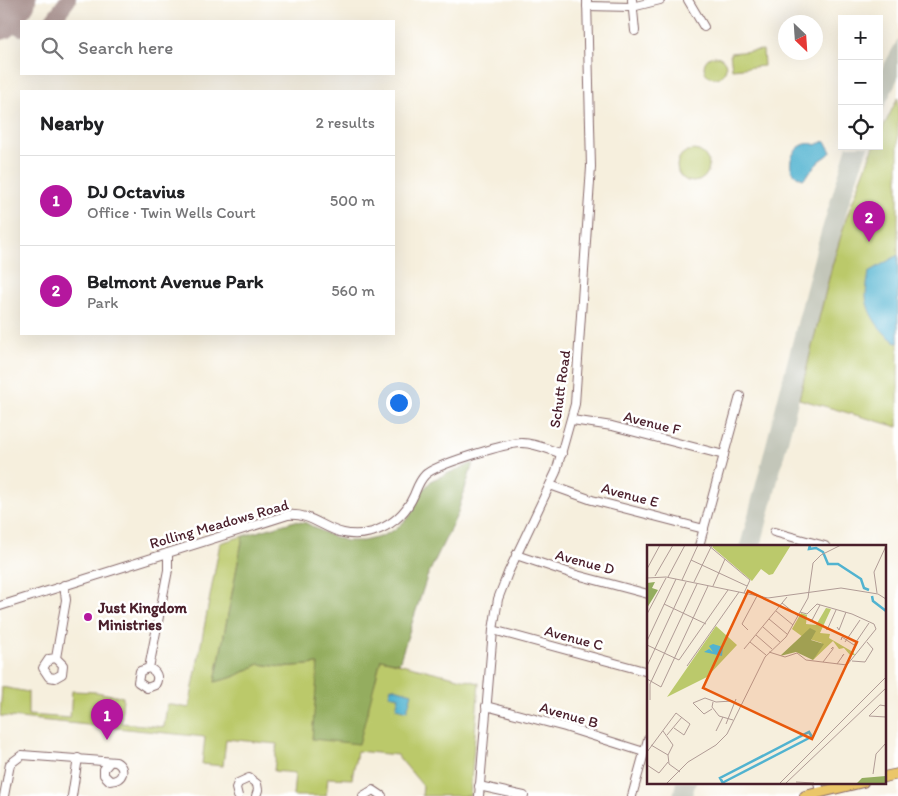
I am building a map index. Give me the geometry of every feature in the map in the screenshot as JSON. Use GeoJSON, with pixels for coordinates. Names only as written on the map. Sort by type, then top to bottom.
{"type":"FeatureCollection","features":[{"type":"Feature","properties":{"kind":"main road"},"geometry":{"type":"LineString","coordinates":[[805,796],[819,787],[845,784]]}},
{"type":"Feature","properties":{"kind":"street"},"geometry":{"type":"LineString","coordinates":[[587,3],[632,3],[660,0]]}},
{"type":"Feature","properties":{"kind":"street"},"geometry":{"type":"LineString","coordinates":[[688,0],[704,27]]}},
{"type":"Feature","properties":{"kind":"street","name":"Schutt Road"},"geometry":{"type":"LineString","coordinates":[[479,796],[493,630],[501,590],[550,485],[562,454],[572,420],[579,370],[591,167],[587,3]]}},
{"type":"Feature","properties":{"kind":"street"},"geometry":{"type":"LineString","coordinates":[[632,3],[635,31]]}},
{"type":"Feature","properties":{"kind":"street"},"geometry":{"type":"LineString","coordinates":[[700,545],[740,396]]}},
{"type":"Feature","properties":{"kind":"street","name":"Avenue F"},"geometry":{"type":"LineString","coordinates":[[572,420],[612,426],[724,455]]}},
{"type":"Feature","properties":{"kind":"street","name":"Rolling Meadows Road"},"geometry":{"type":"LineString","coordinates":[[0,606],[288,514],[304,516],[337,532],[353,534],[371,532],[388,525],[401,515],[411,502],[423,477],[436,468],[515,443],[529,444],[562,454]]}},
{"type":"Feature","properties":{"kind":"street","name":"Avenue E"},"geometry":{"type":"LineString","coordinates":[[550,485],[609,504],[704,529]]}},
{"type":"Feature","properties":{"kind":"street"},"geometry":{"type":"LineString","coordinates":[[774,532],[821,545]]}},
{"type":"Feature","properties":{"kind":"street"},"geometry":{"type":"LineString","coordinates":[[149,668],[168,570],[168,553]]}},
{"type":"Feature","properties":{"kind":"street","name":"Avenue D"},"geometry":{"type":"LineString","coordinates":[[516,555],[647,594]]}},
{"type":"Feature","properties":{"kind":"street"},"geometry":{"type":"LineString","coordinates":[[56,658],[66,600],[64,585]]}},
{"type":"Feature","properties":{"kind":"street","name":"Avenue C"},"geometry":{"type":"LineString","coordinates":[[493,630],[647,672]]}},
{"type":"Feature","properties":{"kind":"street","name":"Avenue B"},"geometry":{"type":"LineString","coordinates":[[486,706],[565,727],[644,752]]}},
{"type":"Feature","properties":{"kind":"street"},"geometry":{"type":"LineString","coordinates":[[632,796],[647,742]]}},
{"type":"Feature","properties":{"kind":"street"},"geometry":{"type":"LineString","coordinates":[[4,796],[9,767],[18,756],[26,754],[110,762]]}},
{"type":"Feature","properties":{"kind":"street"},"geometry":{"type":"LineString","coordinates":[[72,796],[78,758]]}},
{"type":"Feature","properties":{"kind":"street"},"geometry":{"type":"LineString","coordinates":[[238,796],[237,785],[245,778],[252,779],[256,784],[258,790],[256,796]]}},
{"type":"Feature","properties":{"kind":"street"},"geometry":{"type":"LineString","coordinates":[[479,786],[524,796]]}},
{"type":"Feature","properties":{"kind":"street"},"geometry":{"type":"LineString","coordinates":[[363,796],[373,790],[382,796]]}},
{"type":"Feature","properties":{"kind":"shaded area"},"geometry":{"type":"Polygon","coordinates":[[[898,39],[898,78],[883,110],[883,105],[883,67],[898,39]]]}},
{"type":"Feature","properties":{"kind":"shaded area"},"geometry":{"type":"Polygon","coordinates":[[[846,150],[867,150],[849,203],[761,545],[740,545],[818,242],[846,150]]]}},
{"type":"Feature","properties":{"kind":"shaded area"},"geometry":{"type":"Polygon","coordinates":[[[676,784],[695,784],[692,796],[673,796],[676,784]]]}},
{"type":"Feature","properties":{"kind":"green space"},"geometry":{"type":"Polygon","coordinates":[[[763,50],[764,66],[732,69],[730,53],[763,50]]]}},
{"type":"Feature","properties":{"kind":"green space"},"geometry":{"type":"Polygon","coordinates":[[[715,56],[723,59],[726,67],[723,75],[715,78],[707,75],[704,67],[707,59],[715,56]]]}},
{"type":"Feature","properties":{"kind":"green space"},"geometry":{"type":"Polygon","coordinates":[[[898,97],[898,427],[799,399],[832,266],[846,219],[872,150],[883,150],[883,128],[898,97]]]}},
{"type":"Feature","properties":{"kind":"green space"},"geometry":{"type":"Polygon","coordinates":[[[693,150],[699,151],[704,155],[708,160],[708,172],[704,177],[699,181],[693,182],[687,181],[682,177],[678,172],[677,166],[678,160],[682,155],[687,151],[693,150]]]}},
{"type":"Feature","properties":{"kind":"green space"},"geometry":{"type":"Polygon","coordinates":[[[473,463],[457,515],[427,577],[399,663],[381,659],[359,744],[312,739],[318,664],[282,667],[259,664],[234,677],[215,682],[243,536],[295,521],[306,523],[346,541],[363,541],[380,537],[396,529],[410,516],[422,491],[432,480],[473,463]]]}},
{"type":"Feature","properties":{"kind":"green space"},"geometry":{"type":"Polygon","coordinates":[[[243,536],[215,682],[234,677],[259,664],[282,667],[381,659],[479,683],[470,796],[422,796],[423,786],[397,755],[357,751],[352,779],[328,778],[326,796],[293,796],[295,773],[274,771],[277,744],[226,739],[223,766],[202,764],[205,737],[0,716],[2,687],[28,692],[28,715],[70,718],[72,691],[96,692],[123,697],[121,723],[164,727],[167,704],[189,708],[220,543],[243,536]]]}},
{"type":"Feature","properties":{"kind":"water"},"geometry":{"type":"Polygon","coordinates":[[[825,141],[831,152],[803,179],[795,175],[791,169],[791,162],[797,149],[802,145],[816,145],[825,141]]]}},
{"type":"Feature","properties":{"kind":"water"},"geometry":{"type":"Polygon","coordinates":[[[898,255],[898,343],[886,335],[876,323],[869,310],[866,296],[869,272],[898,255]]]}},
{"type":"Feature","properties":{"kind":"water"},"geometry":{"type":"Polygon","coordinates":[[[391,687],[412,693],[407,711],[396,708],[399,697],[389,695],[391,687]]]}},
{"type":"Feature","properties":{"kind":"taxiway"},"geometry":{"type":"LineString","coordinates":[[53,20],[68,0]]}},
{"type":"Feature","properties":{"kind":"taxiway"},"geometry":{"type":"LineString","coordinates":[[4,15],[20,27]]}},
{"type":"Feature","properties":{"kind":"runway"},"geometry":{"type":"LineString","coordinates":[[0,20],[16,0]]}},
{"type":"Feature","properties":{"kind":"place","name":"Belmont Avenue Park"},"geometry":{"type":"Point","coordinates":[869,242]}},
{"type":"Feature","properties":{"kind":"place","name":"Just Kingdom Ministries"},"geometry":{"type":"Point","coordinates":[88,617]}},
{"type":"Feature","properties":{"kind":"place","name":"DJ Octavius"},"geometry":{"type":"Point","coordinates":[107,740]}}]}
